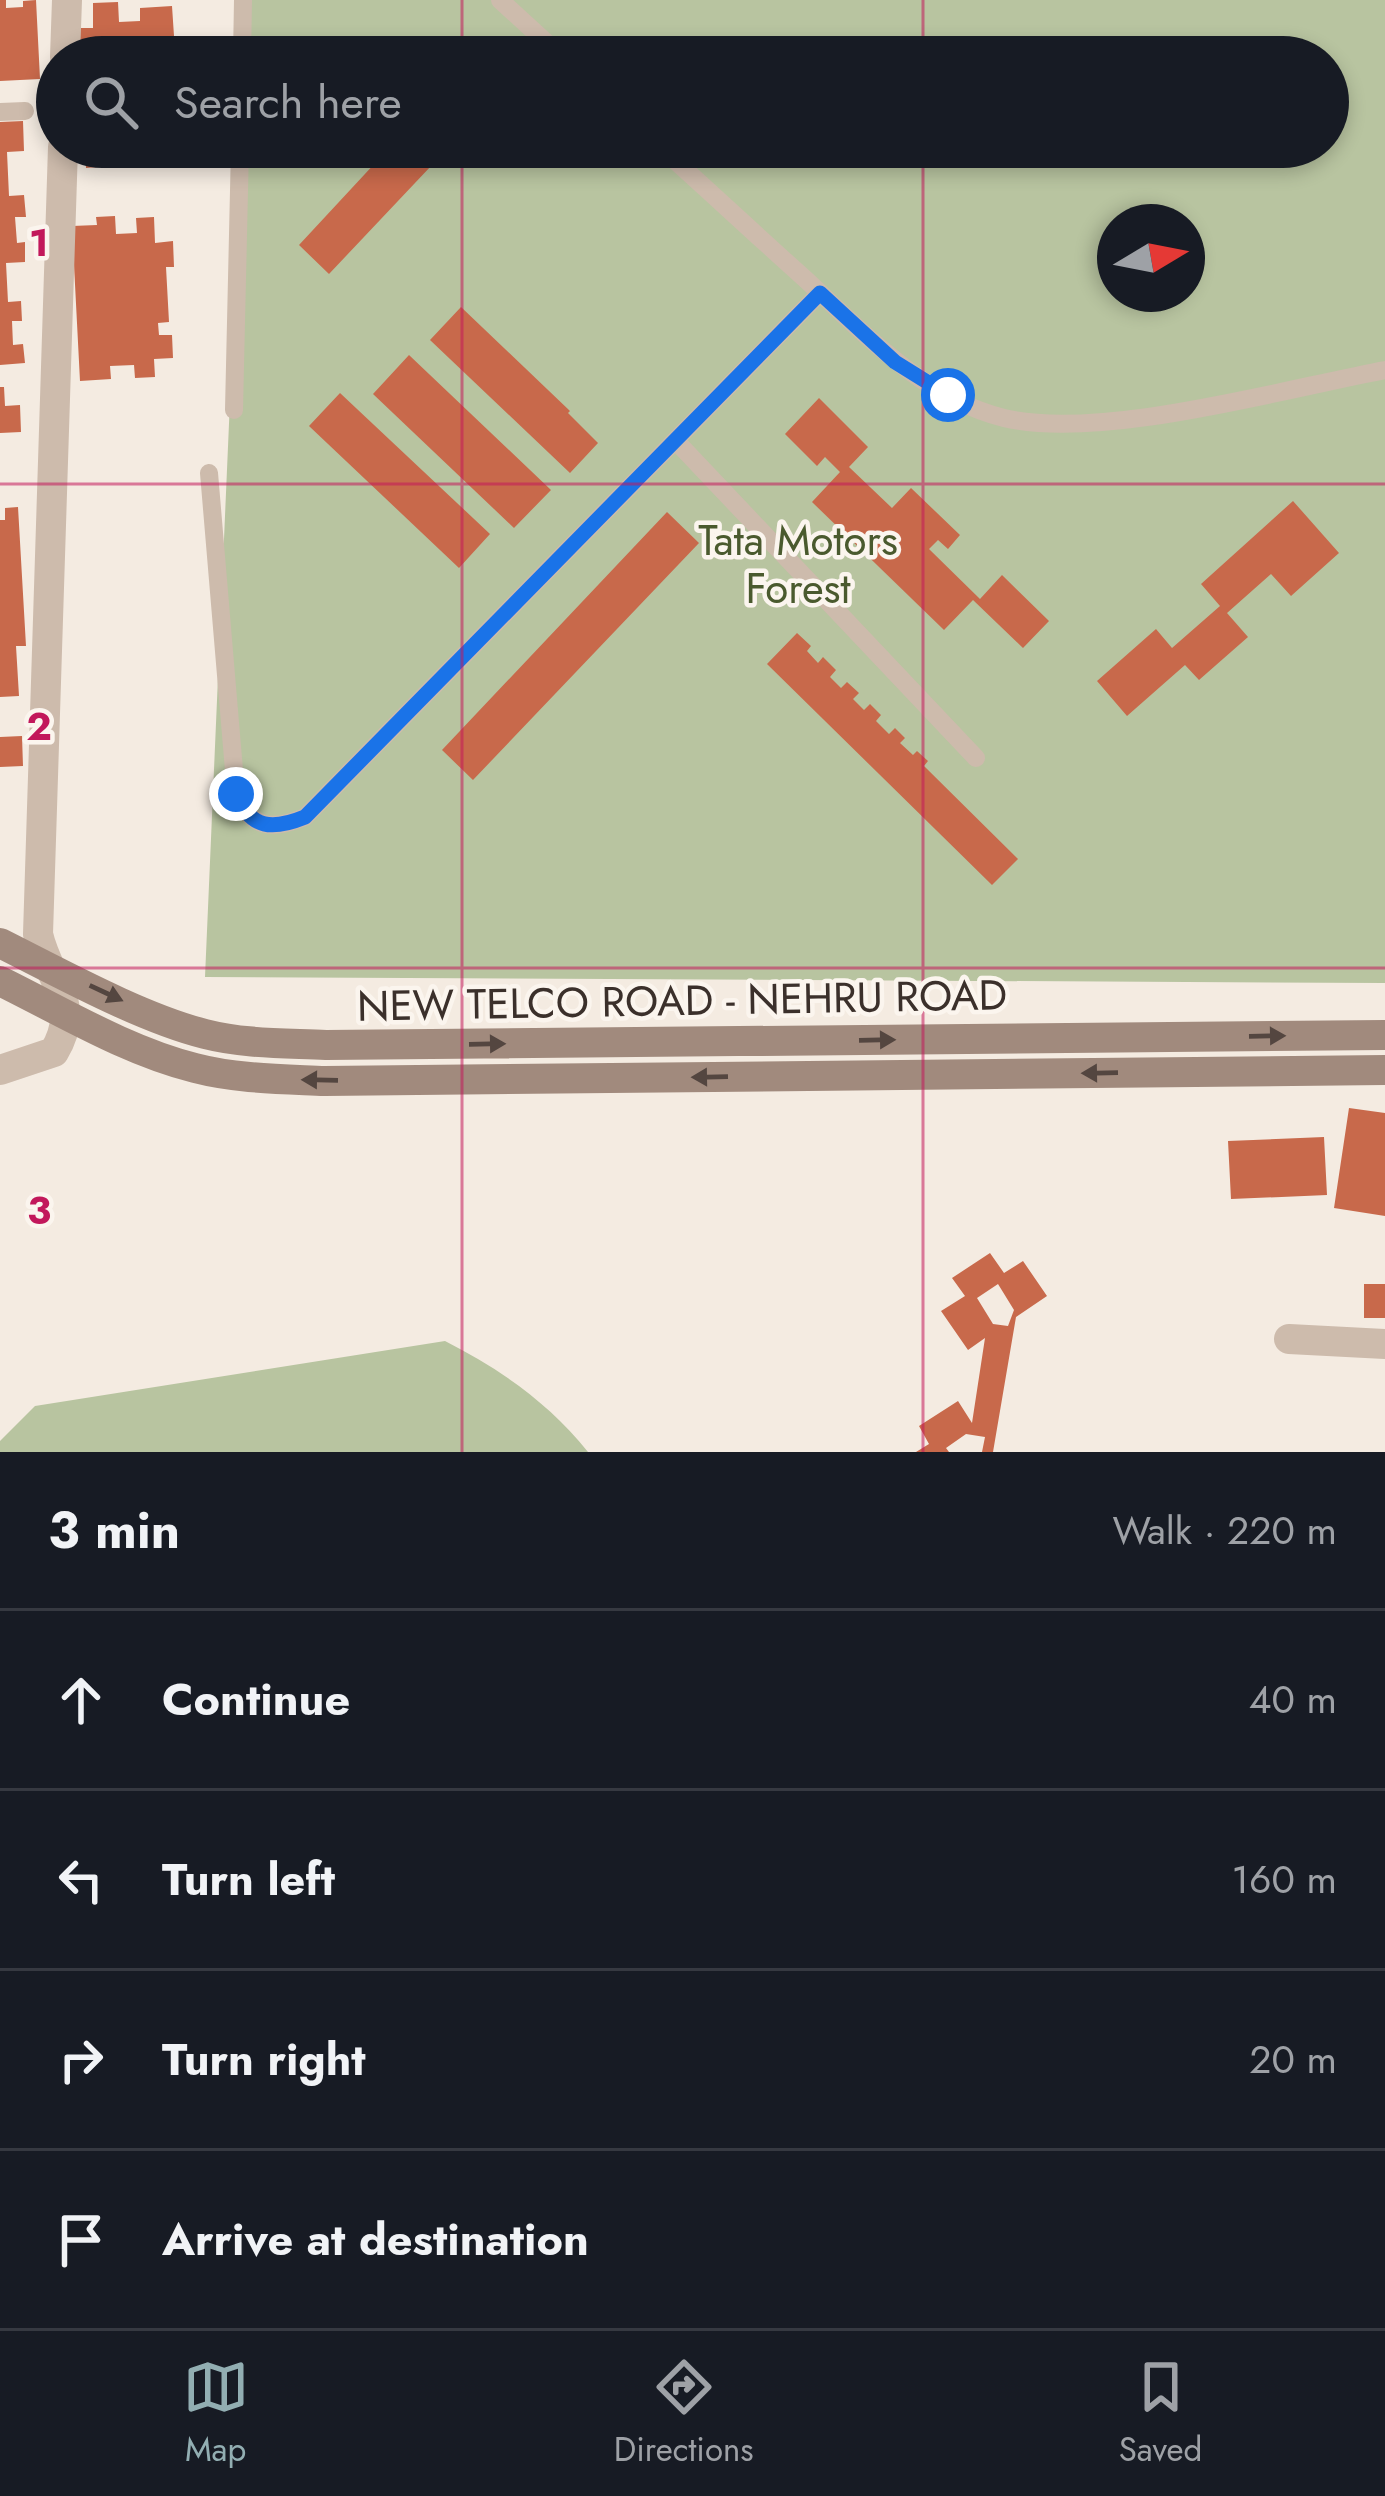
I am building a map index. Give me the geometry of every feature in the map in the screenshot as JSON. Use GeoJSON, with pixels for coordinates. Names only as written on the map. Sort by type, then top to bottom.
{"type":"FeatureCollection","features":[{"type":"Feature","properties":{"kind":"street"},"geometry":{"type":"LineString","coordinates":[[66,36],[67,0]]}},
{"type":"Feature","properties":{"kind":"street"},"geometry":{"type":"LineString","coordinates":[[0,1070],[54,1052],[67,1015],[55,971],[41,947],[38,917],[62,168]]}},
{"type":"Feature","properties":{"kind":"street","name":"NEW TELCO ROAD - NEHRU ROAD"},"geometry":{"type":"LineString","coordinates":[[0,943],[148,1014],[203,1034],[248,1042],[1385,1035]]}},
{"type":"Feature","properties":{"kind":"street","name":"NEW TELCO ROAD - NEHRU ROAD"},"geometry":{"type":"LineString","coordinates":[[0,981],[134,1047],[194,1068],[244,1077],[325,1081],[1385,1070]]}},
{"type":"Feature","properties":{"kind":"street"},"geometry":{"type":"LineString","coordinates":[[1315,1071],[1316,1035]]}},
{"type":"Feature","properties":{"kind":"street"},"geometry":{"type":"LineString","coordinates":[[1289,1339],[1385,1343]]}},
{"type":"Feature","properties":{"kind":"lane"},"geometry":{"type":"LineString","coordinates":[[242,36],[243,0]]}},
{"type":"Feature","properties":{"kind":"lane"},"geometry":{"type":"LineString","coordinates":[[500,0],[539,36]]}},
{"type":"Feature","properties":{"kind":"lane"},"geometry":{"type":"LineString","coordinates":[[0,112],[25,111]]}},
{"type":"Feature","properties":{"kind":"lane"},"geometry":{"type":"LineString","coordinates":[[234,410],[240,168]]}},
{"type":"Feature","properties":{"kind":"lane"},"geometry":{"type":"LineString","coordinates":[[683,168],[895,362],[948,395],[1004,418],[1069,423],[1150,416],[1385,370]]}},
{"type":"Feature","properties":{"kind":"lane"},"geometry":{"type":"LineString","coordinates":[[209,473],[236,794],[242,808],[261,824],[279,828],[305,817],[820,293]]}},
{"type":"Feature","properties":{"kind":"lane"},"geometry":{"type":"LineString","coordinates":[[676,441],[976,758]]}},
{"type":"Feature","properties":{"kind":"green space","name":"Tata Motors Forest"},"geometry":{"type":"Polygon","coordinates":[[[247,0],[1385,0],[1385,983],[205,977],[240,168],[1349,168],[1349,36],[246,36],[247,0]]]}},
{"type":"Feature","properties":{"kind":"green space"},"geometry":{"type":"Polygon","coordinates":[[[445,1341],[522,1389],[588,1452],[0,1452],[0,1441],[35,1406],[445,1341]]]}},
{"type":"Feature","properties":{"kind":"building"},"geometry":{"type":"Polygon","coordinates":[[[0,0],[6,0],[6,8],[36,0],[36,79],[0,81],[0,0]]]}},
{"type":"Feature","properties":{"kind":"building"},"geometry":{"type":"Polygon","coordinates":[[[118,2],[119,22],[140,21],[140,8],[172,6],[174,36],[79,36],[79,28],[93,28],[93,3],[118,2]]]}},
{"type":"Feature","properties":{"kind":"building"},"geometry":{"type":"Polygon","coordinates":[[[23,121],[24,151],[7,152],[9,196],[24,195],[26,217],[15,217],[17,243],[25,242],[25,262],[6,263],[8,302],[21,301],[22,321],[12,321],[13,345],[23,344],[25,363],[0,365],[0,122],[23,121]]]}},
{"type":"Feature","properties":{"kind":"building"},"geometry":{"type":"Polygon","coordinates":[[[370,168],[429,168],[329,274],[299,245],[370,168]]]}},
{"type":"Feature","properties":{"kind":"building"},"geometry":{"type":"Polygon","coordinates":[[[115,216],[116,234],[137,233],[136,218],[154,217],[155,243],[173,241],[174,267],[166,267],[169,322],[158,323],[159,335],[172,335],[173,358],[154,359],[155,377],[135,378],[134,365],[110,366],[111,379],[80,381],[72,226],[97,225],[96,217],[115,216]]]}},
{"type":"Feature","properties":{"kind":"building"},"geometry":{"type":"Polygon","coordinates":[[[461,307],[598,443],[570,473],[430,340],[461,307]]]}},
{"type":"Feature","properties":{"kind":"building"},"geometry":{"type":"Polygon","coordinates":[[[409,355],[551,490],[514,528],[373,394],[409,355]]]}},
{"type":"Feature","properties":{"kind":"building"},"geometry":{"type":"Polygon","coordinates":[[[0,387],[4,387],[5,406],[20,405],[21,432],[0,433],[0,387]]]}},
{"type":"Feature","properties":{"kind":"building"},"geometry":{"type":"Polygon","coordinates":[[[340,393],[490,534],[459,568],[309,426],[340,393]]]}},
{"type":"Feature","properties":{"kind":"building"},"geometry":{"type":"Polygon","coordinates":[[[819,398],[868,447],[849,467],[892,508],[911,488],[960,535],[948,549],[938,540],[929,549],[980,599],[1002,575],[1049,621],[1023,648],[973,600],[944,630],[812,502],[840,472],[825,457],[817,466],[785,434],[819,398]]]}},
{"type":"Feature","properties":{"kind":"building"},"geometry":{"type":"Polygon","coordinates":[[[1293,501],[1339,553],[1291,596],[1271,574],[1227,613],[1248,637],[1199,680],[1185,665],[1127,716],[1097,681],[1156,629],[1172,648],[1220,606],[1201,584],[1293,501]]]}},
{"type":"Feature","properties":{"kind":"building"},"geometry":{"type":"Polygon","coordinates":[[[18,507],[26,646],[16,646],[19,696],[0,697],[0,520],[5,520],[5,508],[18,507]]]}},
{"type":"Feature","properties":{"kind":"building"},"geometry":{"type":"Polygon","coordinates":[[[667,512],[699,543],[473,780],[442,750],[667,512]]]}},
{"type":"Feature","properties":{"kind":"building"},"geometry":{"type":"Polygon","coordinates":[[[797,633],[811,646],[807,651],[818,663],[823,657],[836,670],[830,677],[841,688],[847,682],[859,693],[853,699],[864,710],[870,704],[881,715],[876,721],[889,734],[895,728],[905,738],[900,743],[928,761],[924,766],[1018,859],[992,885],[767,664],[797,633]]]}},
{"type":"Feature","properties":{"kind":"building"},"geometry":{"type":"Polygon","coordinates":[[[22,736],[23,766],[0,767],[0,737],[22,736]]]}},
{"type":"Feature","properties":{"kind":"building"},"geometry":{"type":"Polygon","coordinates":[[[1349,1108],[1385,1113],[1385,1216],[1334,1208],[1349,1108]]]}},
{"type":"Feature","properties":{"kind":"building"},"geometry":{"type":"Polygon","coordinates":[[[1324,1137],[1327,1195],[1231,1199],[1228,1141],[1324,1137]]]}},
{"type":"Feature","properties":{"kind":"building"},"geometry":{"type":"Polygon","coordinates":[[[990,1253],[1004,1273],[1023,1261],[1047,1296],[1016,1317],[993,1452],[982,1452],[985,1437],[966,1434],[946,1448],[949,1452],[916,1452],[929,1444],[919,1426],[958,1401],[972,1423],[985,1338],[968,1350],[941,1311],[965,1296],[952,1278],[990,1253]],[[998,1284],[977,1298],[993,1324],[1008,1326],[1014,1310],[998,1284]]]}},
{"type":"Feature","properties":{"kind":"building"},"geometry":{"type":"Polygon","coordinates":[[[1364,1284],[1385,1284],[1385,1318],[1364,1318],[1364,1284]]]}},
{"type":"Feature","properties":{"kind":"route"},"geometry":{"type":"LineString","coordinates":[[236,794],[242,808],[261,824],[279,828],[305,817],[820,293],[895,362],[948,395]]}}]}
